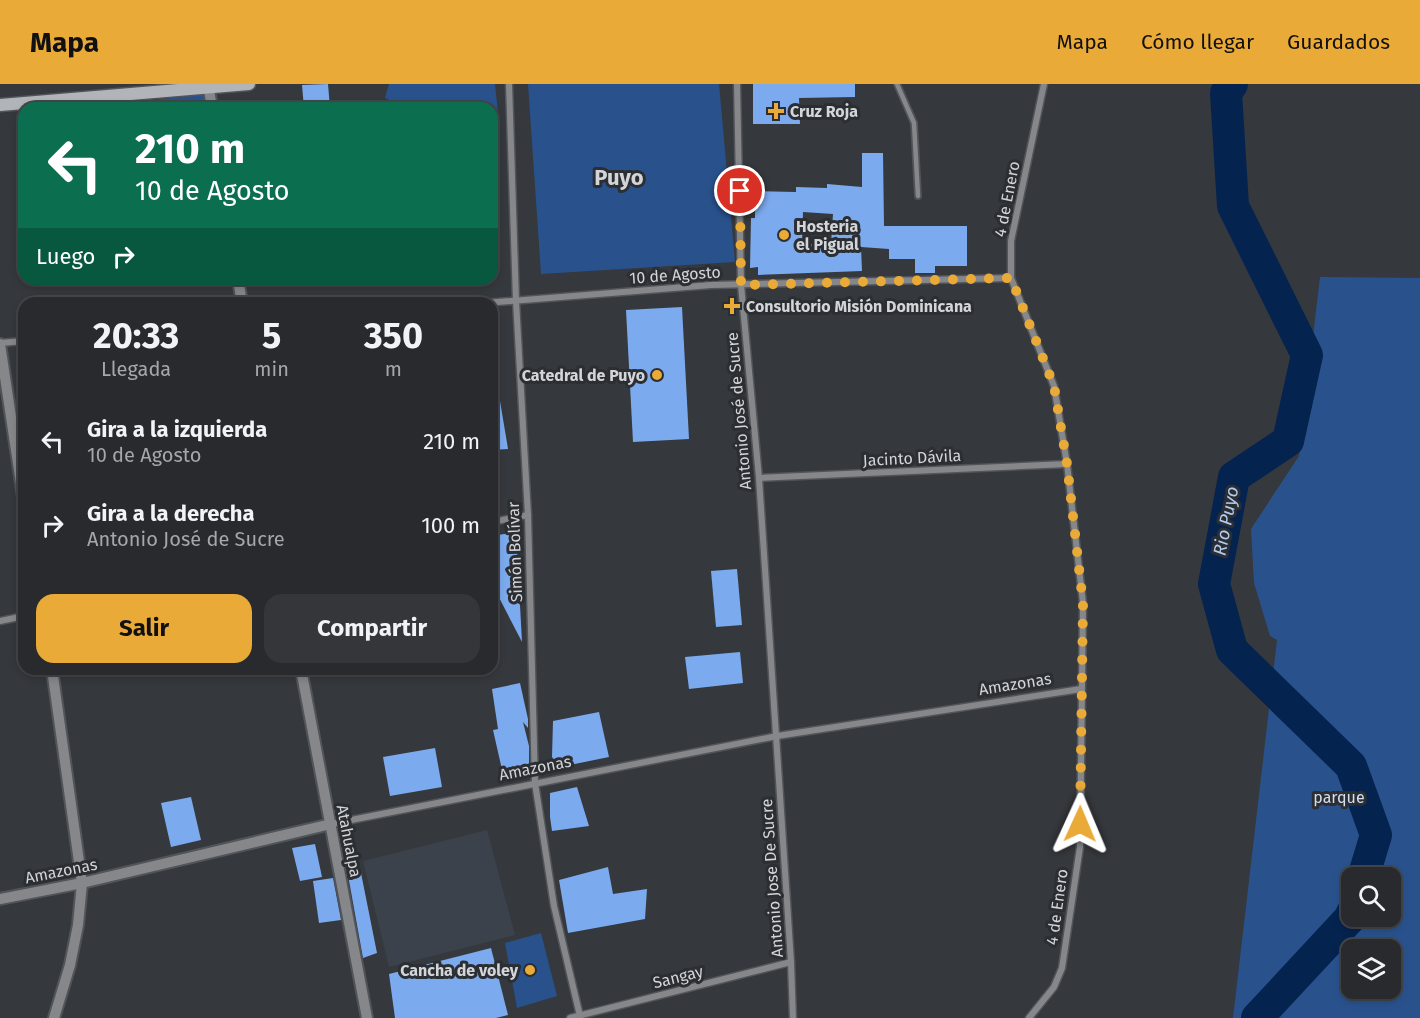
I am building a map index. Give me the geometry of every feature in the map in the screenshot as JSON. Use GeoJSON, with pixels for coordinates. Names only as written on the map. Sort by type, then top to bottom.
{"type":"FeatureCollection","features":[{"type":"Feature","properties":{"kind":"main road"},"geometry":{"type":"LineString","coordinates":[[33,102],[249,84]]}},
{"type":"Feature","properties":{"kind":"main road"},"geometry":{"type":"LineString","coordinates":[[0,105],[18,103]]}},
{"type":"Feature","properties":{"kind":"street","name":"Simón Bolívar"},"geometry":{"type":"LineString","coordinates":[[509,84],[516,301],[528,515],[534,783],[554,906],[580,1016]]}},
{"type":"Feature","properties":{"kind":"street","name":"Antonio José de Sucre"},"geometry":{"type":"LineString","coordinates":[[738,84],[741,285],[759,478],[777,736]]}},
{"type":"Feature","properties":{"kind":"street","name":"4 de Enero"},"geometry":{"type":"LineString","coordinates":[[1029,1018],[1054,987],[1062,968],[1080,847],[1083,603],[1067,464],[1054,386],[1011,278],[1011,241],[1044,84]]}},
{"type":"Feature","properties":{"kind":"street"},"geometry":{"type":"LineString","coordinates":[[208,86],[211,102]]}},
{"type":"Feature","properties":{"kind":"street","name":"10 de Agosto"},"geometry":{"type":"LineString","coordinates":[[498,302],[711,285],[1011,278]]}},
{"type":"Feature","properties":{"kind":"street"},"geometry":{"type":"LineString","coordinates":[[18,342],[0,344],[18,463]]}},
{"type":"Feature","properties":{"kind":"street","name":"Jacinto Dávila"},"geometry":{"type":"LineString","coordinates":[[759,478],[1067,464]]}},
{"type":"Feature","properties":{"kind":"street"},"geometry":{"type":"LineString","coordinates":[[498,521],[528,515]]}},
{"type":"Feature","properties":{"kind":"street"},"geometry":{"type":"LineString","coordinates":[[0,621],[18,617]]}},
{"type":"Feature","properties":{"kind":"street"},"geometry":{"type":"LineString","coordinates":[[53,675],[82,883],[78,925],[70,965],[54,1018]]}},
{"type":"Feature","properties":{"kind":"street","name":"Atahualpa"},"geometry":{"type":"LineString","coordinates":[[302,675],[367,1018]]}},
{"type":"Feature","properties":{"kind":"street","name":"Amazonas"},"geometry":{"type":"LineString","coordinates":[[0,899],[82,883],[331,824],[534,783],[777,736],[1081,689]]}},
{"type":"Feature","properties":{"kind":"street","name":"Antonio Jose De Sucre"},"geometry":{"type":"LineString","coordinates":[[777,736],[792,962],[793,1018]]}},
{"type":"Feature","properties":{"kind":"street","name":"Sangay"},"geometry":{"type":"LineString","coordinates":[[570,1018],[792,962]]}},
{"type":"Feature","properties":{"kind":"lane"},"geometry":{"type":"LineString","coordinates":[[897,84],[914,123],[918,196]]}},
{"type":"Feature","properties":{"kind":"shaded area"},"geometry":{"type":"Polygon","coordinates":[[[487,830],[515,935],[389,967],[363,861],[487,830]]]}},
{"type":"Feature","properties":{"kind":"green space"},"geometry":{"type":"Polygon","coordinates":[[[389,84],[495,84],[497,102],[394,102],[385,98],[389,84]]]}},
{"type":"Feature","properties":{"kind":"green space"},"geometry":{"type":"Polygon","coordinates":[[[528,84],[719,84],[735,262],[541,274],[528,84]]]}},
{"type":"Feature","properties":{"kind":"green space"},"geometry":{"type":"Polygon","coordinates":[[[204,94],[205,102],[147,102],[204,94]]]}},
{"type":"Feature","properties":{"kind":"green space","name":"parque"},"geometry":{"type":"Polygon","coordinates":[[[1320,277],[1420,278],[1420,1018],[1233,1018],[1277,640],[1270,636],[1254,583],[1251,529],[1299,456],[1320,277]]]}},
{"type":"Feature","properties":{"kind":"green space","name":"Cancha de voley"},"geometry":{"type":"Polygon","coordinates":[[[541,933],[557,996],[517,1008],[505,943],[541,933]]]}},
{"type":"Feature","properties":{"kind":"building"},"geometry":{"type":"Polygon","coordinates":[[[328,84],[330,102],[303,102],[302,85],[328,84]]]}},
{"type":"Feature","properties":{"kind":"building","name":"Cruz Roja"},"geometry":{"type":"Polygon","coordinates":[[[753,84],[855,84],[855,97],[799,98],[800,124],[753,124],[753,84]]]}},
{"type":"Feature","properties":{"kind":"building"},"geometry":{"type":"Polygon","coordinates":[[[862,153],[883,153],[884,226],[967,226],[967,266],[935,266],[935,273],[915,273],[915,259],[889,259],[889,249],[861,247],[862,271],[758,275],[758,267],[750,268],[751,218],[755,218],[755,191],[796,192],[796,187],[827,188],[827,184],[862,187],[862,153]],[[803,212],[802,244],[831,244],[833,214],[803,212]]]}},
{"type":"Feature","properties":{"kind":"building","name":"Catedral de Puyo"},"geometry":{"type":"Polygon","coordinates":[[[682,307],[689,439],[633,442],[626,310],[682,307]]]}},
{"type":"Feature","properties":{"kind":"building"},"geometry":{"type":"Polygon","coordinates":[[[498,401],[500,401],[508,449],[498,450],[498,401]]]}},
{"type":"Feature","properties":{"kind":"building"},"geometry":{"type":"Polygon","coordinates":[[[516,532],[522,642],[498,596],[498,535],[516,532]]]}},
{"type":"Feature","properties":{"kind":"building"},"geometry":{"type":"Polygon","coordinates":[[[737,569],[742,625],[716,627],[711,571],[737,569]]]}},
{"type":"Feature","properties":{"kind":"building"},"geometry":{"type":"Polygon","coordinates":[[[740,652],[743,683],[689,689],[685,657],[740,652]]]}},
{"type":"Feature","properties":{"kind":"building"},"geometry":{"type":"Polygon","coordinates":[[[520,683],[528,719],[528,728],[523,722],[529,746],[529,768],[503,774],[493,730],[498,729],[492,689],[520,683]]]}},
{"type":"Feature","properties":{"kind":"building"},"geometry":{"type":"Polygon","coordinates":[[[599,712],[609,757],[560,767],[552,757],[553,721],[599,712]]]}},
{"type":"Feature","properties":{"kind":"building"},"geometry":{"type":"Polygon","coordinates":[[[435,748],[442,787],[390,796],[383,757],[435,748]]]}},
{"type":"Feature","properties":{"kind":"building"},"geometry":{"type":"Polygon","coordinates":[[[577,787],[589,826],[552,831],[550,793],[577,787]]]}},
{"type":"Feature","properties":{"kind":"building"},"geometry":{"type":"Polygon","coordinates":[[[191,797],[201,840],[171,847],[161,803],[191,797]]]}},
{"type":"Feature","properties":{"kind":"building"},"geometry":{"type":"Polygon","coordinates":[[[315,844],[322,877],[300,881],[292,848],[315,844]]]}},
{"type":"Feature","properties":{"kind":"building"},"geometry":{"type":"Polygon","coordinates":[[[608,867],[613,894],[647,889],[645,919],[568,933],[559,880],[608,867]]]}},
{"type":"Feature","properties":{"kind":"building"},"geometry":{"type":"Polygon","coordinates":[[[361,873],[377,953],[363,958],[348,875],[361,873]]]}},
{"type":"Feature","properties":{"kind":"building"},"geometry":{"type":"Polygon","coordinates":[[[333,878],[341,920],[319,923],[313,881],[333,878]]]}},
{"type":"Feature","properties":{"kind":"building"},"geometry":{"type":"Polygon","coordinates":[[[491,948],[508,1015],[496,1018],[395,1018],[389,974],[491,948]]]}},
{"type":"Feature","properties":{"kind":"waterway","name":"Rio Puyo"},"geometry":{"type":"LineString","coordinates":[[1232,84],[1226,93],[1233,206],[1307,355],[1288,441],[1234,477],[1214,584],[1232,650],[1351,766],[1376,835],[1366,867]]}},
{"type":"Feature","properties":{"kind":"waterway","name":"Rio Puyo"},"geometry":{"type":"LineString","coordinates":[[1257,1018],[1342,927]]}},
{"type":"Feature","properties":{"kind":"place","name":"Cruz Roja"},"geometry":{"type":"Point","coordinates":[776,111]}},
{"type":"Feature","properties":{"kind":"place","name":"Hosteria el Pigual"},"geometry":{"type":"Point","coordinates":[784,235]}},
{"type":"Feature","properties":{"kind":"place","name":"Consultorio Misión Dominicana"},"geometry":{"type":"Point","coordinates":[732,306]}},
{"type":"Feature","properties":{"kind":"place","name":"Catedral de Puyo"},"geometry":{"type":"Point","coordinates":[657,375]}},
{"type":"Feature","properties":{"kind":"place","name":"Cancha de voley"},"geometry":{"type":"Point","coordinates":[530,970]}},
{"type":"Feature","properties":{"kind":"district","name":"Puyo"},"geometry":{"type":"Point","coordinates":[619,177]}},
{"type":"Feature","properties":{"kind":"route"},"geometry":{"type":"LineString","coordinates":[[740,191],[741,285],[1011,278],[1054,386],[1067,464],[1083,603],[1080,824]]}}]}
